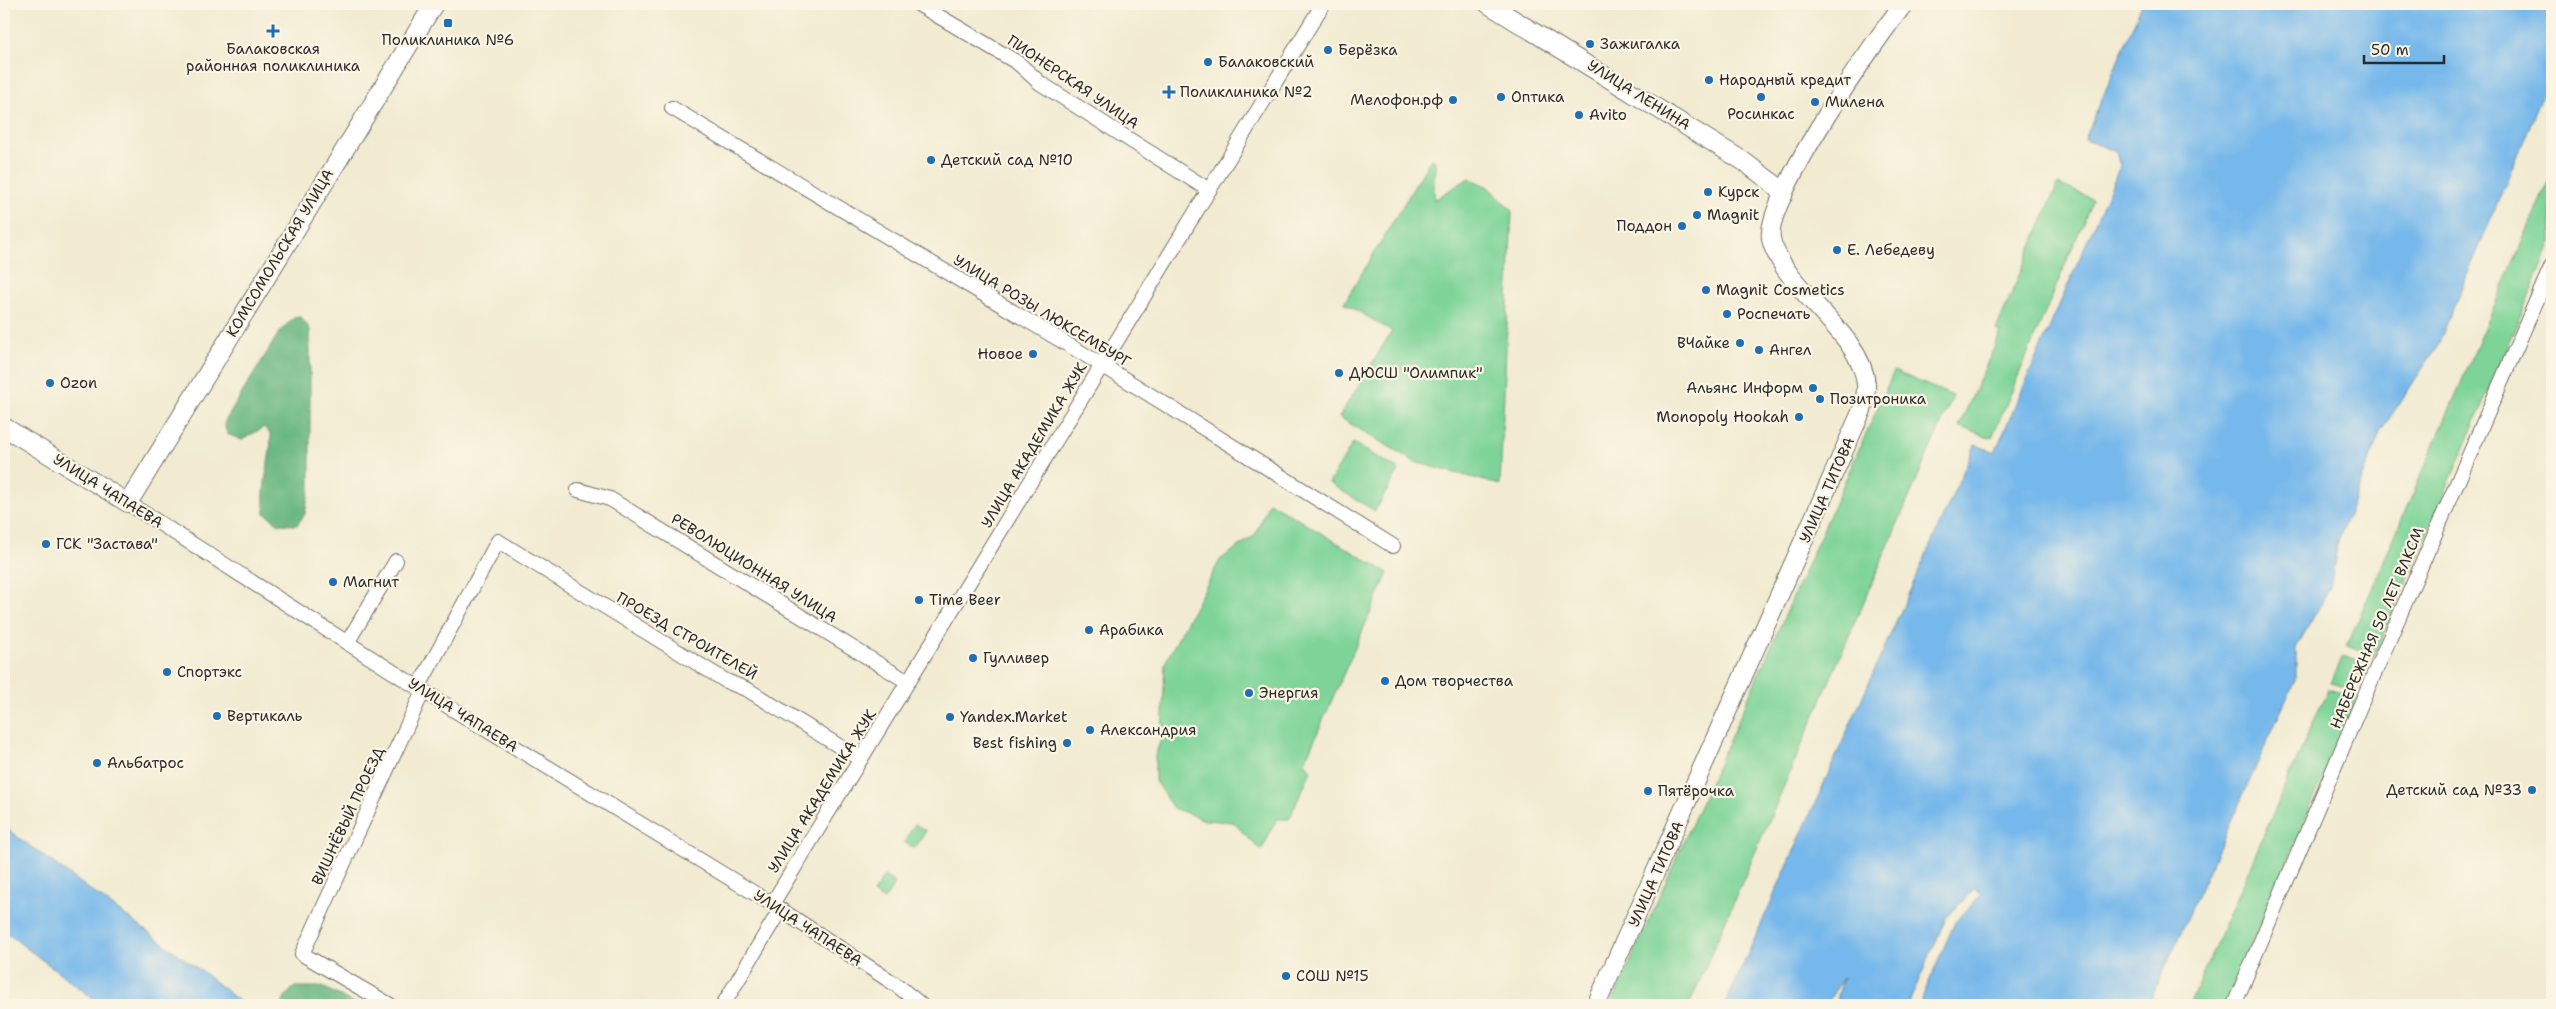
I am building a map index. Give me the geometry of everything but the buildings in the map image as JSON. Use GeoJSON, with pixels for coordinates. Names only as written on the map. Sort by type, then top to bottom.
{"type":"FeatureCollection","features":[{"type":"Feature","properties":{"kind":"main road","name":"КОМСОМОЛЬСКАЯ УЛИЦА"},"geometry":{"type":"LineString","coordinates":[[128,503],[434,4]]}},
{"type":"Feature","properties":{"kind":"main road","name":"УЛИЦА ЛЕНИНА"},"geometry":{"type":"LineString","coordinates":[[1488,4],[1744,160],[1774,184],[1783,196]]}},
{"type":"Feature","properties":{"kind":"main road","name":"УЛИЦА ТИТОВА"},"geometry":{"type":"LineString","coordinates":[[1596,1005],[1862,410],[1867,386],[1862,364],[1848,342],[1789,274],[1774,249],[1770,226],[1783,196],[1849,79],[1904,4]]}},
{"type":"Feature","properties":{"kind":"main road","name":"УЛИЦА ЧАПАЕВА"},"geometry":{"type":"LineString","coordinates":[[4,427],[128,503]]}},
{"type":"Feature","properties":{"kind":"street","name":"ПИОНЕРСКАЯ УЛИЦА"},"geometry":{"type":"LineString","coordinates":[[918,4],[1018,63],[1040,83],[1209,190]]}},
{"type":"Feature","properties":{"kind":"street","name":"УЛИЦА АКАДЕМИКА ЖУК"},"geometry":{"type":"LineString","coordinates":[[723,1005],[860,759],[1323,4]]}},
{"type":"Feature","properties":{"kind":"street","name":"УЛИЦА РОЗЫ ЛЮКСЕМБУРГ"},"geometry":{"type":"LineString","coordinates":[[672,108],[1102,365],[1393,546]]}},
{"type":"Feature","properties":{"kind":"street","name":"НАБЕРЕЖНАЯ 50 ЛЕТ ВЛКСМ"},"geometry":{"type":"LineString","coordinates":[[2234,1005],[2552,265]]}},
{"type":"Feature","properties":{"kind":"street","name":"РЕВОЛЮЦИОННАЯ УЛИЦА"},"geometry":{"type":"LineString","coordinates":[[578,490],[610,499],[908,682]]}},
{"type":"Feature","properties":{"kind":"street","name":"УЛИЦА ЧАПАЕВА"},"geometry":{"type":"LineString","coordinates":[[128,503],[347,643],[776,907],[898,986],[921,1005]]}},
{"type":"Feature","properties":{"kind":"street","name":"ВИШНЁВЫЙ ПРОЕЗД"},"geometry":{"type":"LineString","coordinates":[[390,1005],[302,954],[421,689],[498,540]]}},
{"type":"Feature","properties":{"kind":"street","name":"ПРОЕЗД СТРОИТЕЛЕЙ"},"geometry":{"type":"LineString","coordinates":[[498,540],[726,681],[748,690],[860,759]]}},
{"type":"Feature","properties":{"kind":"street"},"geometry":{"type":"LineString","coordinates":[[347,643],[396,561]]}},
{"type":"Feature","properties":{"kind":"green space"},"geometry":{"type":"Polygon","coordinates":[[[1431,159],[1435,161],[1434,200],[1469,178],[1488,187],[1512,210],[1500,485],[1415,462],[1339,417],[1392,331],[1344,303],[1431,159]]]}},
{"type":"Feature","properties":{"kind":"green space"},"geometry":{"type":"Polygon","coordinates":[[[2552,173],[2552,242],[2374,657],[2347,646],[2552,173]]]}},
{"type":"Feature","properties":{"kind":"green space"},"geometry":{"type":"Polygon","coordinates":[[[2058,184],[2093,199],[1992,438],[1959,426],[2001,332],[1996,330],[2058,184]]]}},
{"type":"Feature","properties":{"kind":"green space"},"geometry":{"type":"Polygon","coordinates":[[[295,317],[301,317],[310,329],[310,486],[305,514],[297,525],[279,524],[265,513],[264,494],[271,435],[264,427],[242,440],[227,434],[224,423],[280,331],[295,317]]]}},
{"type":"Feature","properties":{"kind":"green space"},"geometry":{"type":"Polygon","coordinates":[[[1894,371],[1953,396],[1689,1005],[1611,1005],[1894,371]]]}},
{"type":"Feature","properties":{"kind":"green space"},"geometry":{"type":"Polygon","coordinates":[[[1353,443],[1399,470],[1375,511],[1329,483],[1353,443]]]}},
{"type":"Feature","properties":{"kind":"green space","name":"Энергия"},"geometry":{"type":"Polygon","coordinates":[[[1269,502],[1388,573],[1305,761],[1311,771],[1289,819],[1277,819],[1261,851],[1233,822],[1205,820],[1173,808],[1155,781],[1155,756],[1162,736],[1165,663],[1220,560],[1255,535],[1269,502]]]}},
{"type":"Feature","properties":{"kind":"green space"},"geometry":{"type":"Polygon","coordinates":[[[2343,656],[2366,664],[2354,689],[2331,683],[2343,656]]]}},
{"type":"Feature","properties":{"kind":"green space"},"geometry":{"type":"Polygon","coordinates":[[[2328,689],[2358,697],[2225,1005],[2189,1005],[2328,689]]]}},
{"type":"Feature","properties":{"kind":"green space"},"geometry":{"type":"Polygon","coordinates":[[[915,824],[926,831],[915,848],[904,842],[915,824]]]}},
{"type":"Feature","properties":{"kind":"green space"},"geometry":{"type":"Polygon","coordinates":[[[884,876],[895,883],[884,900],[873,893],[884,876]]]}},
{"type":"Feature","properties":{"kind":"green space"},"geometry":{"type":"Polygon","coordinates":[[[294,987],[323,987],[357,1005],[282,1005],[285,997],[294,987]]]}},
{"type":"Feature","properties":{"kind":"water"},"geometry":{"type":"Polygon","coordinates":[[[2142,4],[2552,4],[2552,73],[2437,347],[2381,431],[2338,541],[2330,588],[2296,648],[2296,678],[2148,1005],[1919,1005],[1955,922],[1982,894],[1975,888],[1946,918],[1908,1005],[1835,1005],[1843,978],[1826,1005],[1725,1005],[1975,445],[1995,452],[2120,166],[2116,152],[2085,139],[2142,4]]]}},
{"type":"Feature","properties":{"kind":"water"},"geometry":{"type":"Polygon","coordinates":[[[4,827],[204,973],[244,1005],[102,1005],[4,931],[4,827]]]}},
{"type":"Feature","properties":{"kind":"place","name":"Поликлиника №6"},"geometry":{"type":"Point","coordinates":[448,23]}},
{"type":"Feature","properties":{"kind":"place","name":"Балаковская районная поликлиника"},"geometry":{"type":"Point","coordinates":[273,31]}},
{"type":"Feature","properties":{"kind":"place","name":"Зажигалка"},"geometry":{"type":"Point","coordinates":[1590,44]}},
{"type":"Feature","properties":{"kind":"place","name":"Берёзка"},"geometry":{"type":"Point","coordinates":[1328,50]}},
{"type":"Feature","properties":{"kind":"place","name":"Балаковский"},"geometry":{"type":"Point","coordinates":[1208,62]}},
{"type":"Feature","properties":{"kind":"place","name":"Народный кредит"},"geometry":{"type":"Point","coordinates":[1709,80]}},
{"type":"Feature","properties":{"kind":"place","name":"Поликлиника №2"},"geometry":{"type":"Point","coordinates":[1169,92]}},
{"type":"Feature","properties":{"kind":"place","name":"Оптика"},"geometry":{"type":"Point","coordinates":[1501,97]}},
{"type":"Feature","properties":{"kind":"place","name":"Росинкас"},"geometry":{"type":"Point","coordinates":[1761,97]}},
{"type":"Feature","properties":{"kind":"place","name":"Мелофон.рф"},"geometry":{"type":"Point","coordinates":[1453,100]}},
{"type":"Feature","properties":{"kind":"place","name":"Милена"},"geometry":{"type":"Point","coordinates":[1815,102]}},
{"type":"Feature","properties":{"kind":"place","name":"Avito"},"geometry":{"type":"Point","coordinates":[1579,115]}},
{"type":"Feature","properties":{"kind":"place","name":"Детский сад №10"},"geometry":{"type":"Point","coordinates":[931,160]}},
{"type":"Feature","properties":{"kind":"place","name":"Курск"},"geometry":{"type":"Point","coordinates":[1708,192]}},
{"type":"Feature","properties":{"kind":"place","name":"Magnit"},"geometry":{"type":"Point","coordinates":[1697,215]}},
{"type":"Feature","properties":{"kind":"place","name":"Поддон"},"geometry":{"type":"Point","coordinates":[1682,226]}},
{"type":"Feature","properties":{"kind":"place","name":"Е. Лебедеву"},"geometry":{"type":"Point","coordinates":[1837,250]}},
{"type":"Feature","properties":{"kind":"place","name":"Magnit Cosmetics"},"geometry":{"type":"Point","coordinates":[1706,290]}},
{"type":"Feature","properties":{"kind":"place","name":"Роспечать"},"geometry":{"type":"Point","coordinates":[1727,314]}},
{"type":"Feature","properties":{"kind":"place","name":"ВЧайке"},"geometry":{"type":"Point","coordinates":[1740,343]}},
{"type":"Feature","properties":{"kind":"place","name":"Ангел"},"geometry":{"type":"Point","coordinates":[1759,350]}},
{"type":"Feature","properties":{"kind":"place","name":"Новое"},"geometry":{"type":"Point","coordinates":[1033,354]}},
{"type":"Feature","properties":{"kind":"place","name":"ДЮСШ \"Олимпик\""},"geometry":{"type":"Point","coordinates":[1339,373]}},
{"type":"Feature","properties":{"kind":"place","name":"Ozon"},"geometry":{"type":"Point","coordinates":[50,383]}},
{"type":"Feature","properties":{"kind":"place","name":"Альянс Информ"},"geometry":{"type":"Point","coordinates":[1813,388]}},
{"type":"Feature","properties":{"kind":"place","name":"Позитроника"},"geometry":{"type":"Point","coordinates":[1820,399]}},
{"type":"Feature","properties":{"kind":"place","name":"Monopoly Hookah"},"geometry":{"type":"Point","coordinates":[1799,417]}},
{"type":"Feature","properties":{"kind":"place","name":"ГСК \"Застава\""},"geometry":{"type":"Point","coordinates":[46,544]}},
{"type":"Feature","properties":{"kind":"place","name":"Магнит"},"geometry":{"type":"Point","coordinates":[333,582]}},
{"type":"Feature","properties":{"kind":"place","name":"Time Beer"},"geometry":{"type":"Point","coordinates":[919,600]}},
{"type":"Feature","properties":{"kind":"place","name":"Арабика"},"geometry":{"type":"Point","coordinates":[1089,630]}},
{"type":"Feature","properties":{"kind":"place","name":"Гулливер"},"geometry":{"type":"Point","coordinates":[973,658]}},
{"type":"Feature","properties":{"kind":"place","name":"Спортэкс"},"geometry":{"type":"Point","coordinates":[167,672]}},
{"type":"Feature","properties":{"kind":"place","name":"Дом творчества"},"geometry":{"type":"Point","coordinates":[1385,681]}},
{"type":"Feature","properties":{"kind":"place","name":"Энергия"},"geometry":{"type":"Point","coordinates":[1249,693]}},
{"type":"Feature","properties":{"kind":"place","name":"Вертикаль"},"geometry":{"type":"Point","coordinates":[217,716]}},
{"type":"Feature","properties":{"kind":"place","name":"Yandex.Market"},"geometry":{"type":"Point","coordinates":[950,717]}},
{"type":"Feature","properties":{"kind":"place","name":"Александрия"},"geometry":{"type":"Point","coordinates":[1090,730]}},
{"type":"Feature","properties":{"kind":"place","name":"Best fishing"},"geometry":{"type":"Point","coordinates":[1067,743]}},
{"type":"Feature","properties":{"kind":"place","name":"Альбатрос"},"geometry":{"type":"Point","coordinates":[97,763]}},
{"type":"Feature","properties":{"kind":"place","name":"Детский сад №33"},"geometry":{"type":"Point","coordinates":[2532,790]}},
{"type":"Feature","properties":{"kind":"place","name":"Пятёрочка"},"geometry":{"type":"Point","coordinates":[1648,791]}},
{"type":"Feature","properties":{"kind":"place","name":"СОШ №15"},"geometry":{"type":"Point","coordinates":[1286,976]}}]}
